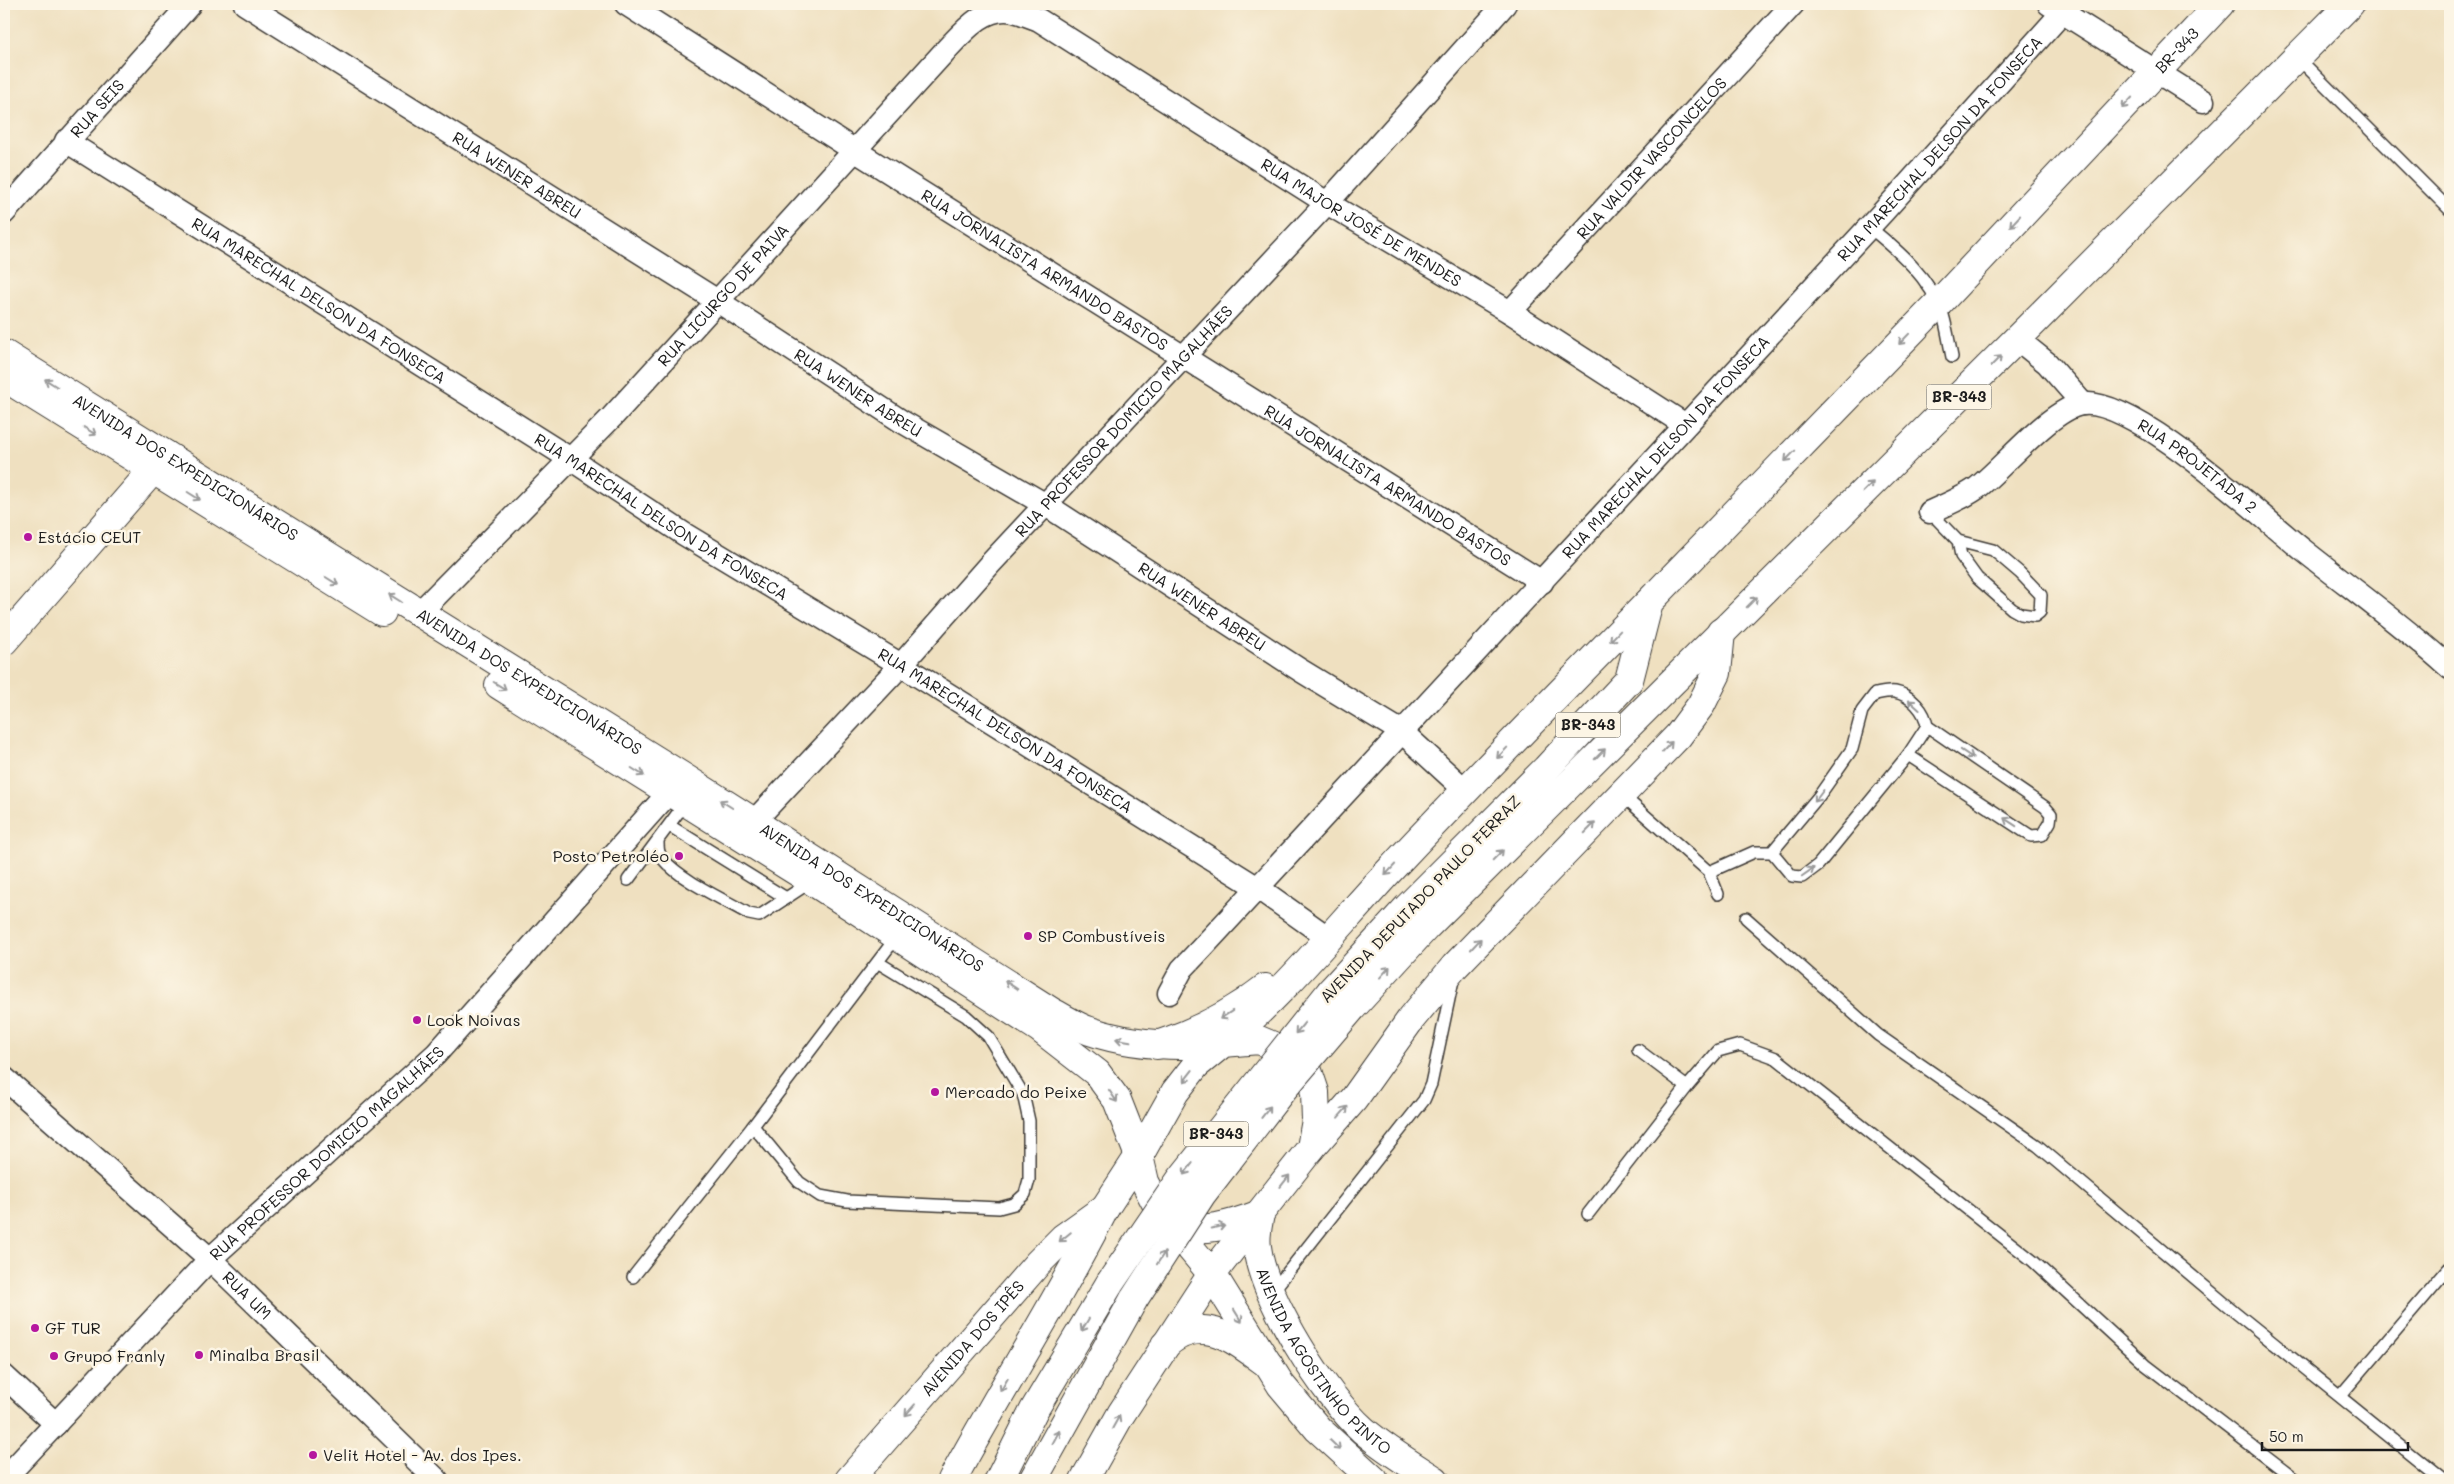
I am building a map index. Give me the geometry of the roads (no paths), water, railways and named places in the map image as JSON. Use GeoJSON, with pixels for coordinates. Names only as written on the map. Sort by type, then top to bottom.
{"type":"FeatureCollection","features":[{"type":"Feature","properties":{"kind":"main road","name":"BR-343"},"geometry":{"type":"LineString","coordinates":[[1546,769],[1629,680],[1649,602],[1938,304],[2220,4]]}},
{"type":"Feature","properties":{"kind":"main road","name":"BR-343"},"geometry":{"type":"LineString","coordinates":[[1721,632],[2017,339],[2350,4]]}},
{"type":"Feature","properties":{"kind":"main road","name":"AVENIDA DOS EXPEDICIONÁRIOS"},"geometry":{"type":"LineString","coordinates":[[4,354],[160,462],[680,790],[747,828],[1046,1020]]}},
{"type":"Feature","properties":{"kind":"main road","name":"AVENIDA DOS EXPEDICIONÁRIOS"},"geometry":{"type":"LineString","coordinates":[[4,377],[160,462],[420,613],[680,790]]}},
{"type":"Feature","properties":{"kind":"main road"},"geometry":{"type":"LineString","coordinates":[[4,641],[160,462]]}},
{"type":"Feature","properties":{"kind":"main road"},"geometry":{"type":"LineString","coordinates":[[952,1480],[1019,1360],[1080,1258],[1104,1208],[1139,1156],[1175,1092],[1196,1065],[1265,1008],[1465,790],[1649,602]]}},
{"type":"Feature","properties":{"kind":"main road"},"geometry":{"type":"LineString","coordinates":[[1084,1480],[1121,1414],[1162,1348],[1212,1274],[1311,1148],[1354,1099],[1410,1019],[1455,966],[1510,907],[1678,736],[1701,705],[1717,673],[1721,632]]}},
{"type":"Feature","properties":{"kind":"main road","name":"AVENIDA DEPUTADO PAULO FERRAZ"},"geometry":{"type":"LineString","coordinates":[[1033,1480],[1134,1299],[1202,1194],[1283,1089],[1352,1008],[1427,926],[1721,632]]}},
{"type":"Feature","properties":{"kind":"main road","name":"AVENIDA DEPUTADO PAULO FERRAZ"},"geometry":{"type":"LineString","coordinates":[[999,1480],[1034,1410],[1110,1283],[1181,1178],[1331,991],[1408,907],[1546,769]]}},
{"type":"Feature","properties":{"kind":"main road","name":"AVENIDA DOS EXPEDICIONÁRIOS"},"geometry":{"type":"LineString","coordinates":[[747,828],[812,881],[903,928]]}},
{"type":"Feature","properties":{"kind":"main road"},"geometry":{"type":"LineString","coordinates":[[1157,1045],[1190,1034],[1221,1018],[1260,992],[1325,941]]}},
{"type":"Feature","properties":{"kind":"main road"},"geometry":{"type":"LineString","coordinates":[[1046,1020],[1121,1040],[1157,1045],[1186,1046],[1259,1040],[1290,1053],[1307,1068],[1315,1092],[1316,1120],[1311,1148]]}},
{"type":"Feature","properties":{"kind":"main road"},"geometry":{"type":"LineString","coordinates":[[1046,1020],[1097,1073],[1116,1100],[1139,1156],[1145,1182],[1161,1213],[1174,1226],[1212,1274],[1281,1385],[1318,1429],[1374,1480]]}},
{"type":"Feature","properties":{"kind":"main road","name":"AVENIDA DOS IPÊS"},"geometry":{"type":"LineString","coordinates":[[849,1480],[1038,1263],[1063,1238],[1104,1208]]}},
{"type":"Feature","properties":{"kind":"main road"},"geometry":{"type":"LineString","coordinates":[[1174,1226],[1192,1230],[1213,1229],[1260,1214]]}},
{"type":"Feature","properties":{"kind":"main road","name":"AVENIDA AGOSTINHO PINTO"},"geometry":{"type":"LineString","coordinates":[[1260,1214],[1257,1246],[1272,1292],[1308,1361],[1342,1409],[1382,1446],[1435,1480]]}},
{"type":"Feature","properties":{"kind":"main road"},"geometry":{"type":"LineString","coordinates":[[1162,1348],[1175,1336],[1190,1330],[1206,1329],[1236,1341],[1269,1365]]}},
{"type":"Feature","properties":{"kind":"street","name":"RUA SEIS"},"geometry":{"type":"LineString","coordinates":[[4,213],[66,141],[190,4]]}},
{"type":"Feature","properties":{"kind":"street","name":"RUA WENER ABREU"},"geometry":{"type":"LineString","coordinates":[[245,4],[716,300],[901,421],[1046,505],[1300,670],[1402,732],[1465,790]]}},
{"type":"Feature","properties":{"kind":"street","name":"RUA JORNALISTA ARMANDO BASTOS"},"geometry":{"type":"LineString","coordinates":[[626,4],[854,150],[1185,356],[1542,582]]}},
{"type":"Feature","properties":{"kind":"street","name":"RUA PROFESSOR DOMICIO MAGALHÃES"},"geometry":{"type":"LineString","coordinates":[[747,828],[901,665],[990,564],[1328,204],[1505,4]]}},
{"type":"Feature","properties":{"kind":"street","name":"RUA VALDIR VASCONCELOS"},"geometry":{"type":"LineString","coordinates":[[1510,312],[1793,4]]}},
{"type":"Feature","properties":{"kind":"street","name":"RUA MARECHAL DELSON DA FONSECA"},"geometry":{"type":"LineString","coordinates":[[1169,993],[1182,970],[1542,582],[1684,424],[1869,227],[2060,7]]}},
{"type":"Feature","properties":{"kind":"street"},"geometry":{"type":"LineString","coordinates":[[2060,7],[2157,72],[2203,100]]}},
{"type":"Feature","properties":{"kind":"street","name":"RUA LICURGO DE PAIVA"},"geometry":{"type":"LineString","coordinates":[[420,613],[569,458],[612,417],[716,300],[952,44],[982,17],[993,12],[1012,10],[1039,20]]}},
{"type":"Feature","properties":{"kind":"street","name":"RUA MAJOR JOSÉ DE MENDES"},"geometry":{"type":"LineString","coordinates":[[1039,20],[1328,204],[1510,312],[1684,424]]}},
{"type":"Feature","properties":{"kind":"street","name":"RUA MARECHAL DELSON DA FONSECA"},"geometry":{"type":"LineString","coordinates":[[66,141],[569,458],[684,534],[901,665],[1258,888],[1325,941]]}},
{"type":"Feature","properties":{"kind":"street"},"geometry":{"type":"LineString","coordinates":[[1930,512],[1976,489],[2053,419],[2069,408],[2083,404],[2047,363],[2017,339]]}},
{"type":"Feature","properties":{"kind":"street","name":"RUA PROJETADA 2"},"geometry":{"type":"LineString","coordinates":[[2083,404],[2114,409],[2198,461],[2302,549],[2424,644],[2450,668]]}},
{"type":"Feature","properties":{"kind":"street","name":"RUA PROFESSOR DOMICIO MAGALHÃES"},"geometry":{"type":"LineString","coordinates":[[4,1479],[210,1259],[436,1054],[680,790]]}},
{"type":"Feature","properties":{"kind":"street","name":"RUA UM"},"geometry":{"type":"LineString","coordinates":[[4,1078],[210,1259],[437,1480]]}},
{"type":"Feature","properties":{"kind":"street"},"geometry":{"type":"LineString","coordinates":[[4,1376],[56,1424]]}},
{"type":"Feature","properties":{"kind":"lane"},"geometry":{"type":"LineString","coordinates":[[2297,57],[2450,210]]}},
{"type":"Feature","properties":{"kind":"lane"},"geometry":{"type":"LineString","coordinates":[[1869,227],[1897,250],[1930,289],[1943,316],[1952,357]]}},
{"type":"Feature","properties":{"kind":"lane"},"geometry":{"type":"LineString","coordinates":[[1930,512],[1958,541],[1993,550],[2020,573],[2041,595],[2040,612],[2035,616],[2021,614],[2012,609],[1977,578],[1961,556],[1958,541]]}},
{"type":"Feature","properties":{"kind":"lane"},"geometry":{"type":"LineString","coordinates":[[1709,872],[1754,852],[1772,852],[1819,796],[1852,749],[1862,711],[1875,694],[1896,692],[1915,703],[1926,717],[1927,726],[1908,755],[1818,865],[1802,877],[1792,876],[1772,852]]}},
{"type":"Feature","properties":{"kind":"lane"},"geometry":{"type":"LineString","coordinates":[[1908,755],[2031,836],[2042,835],[2050,822],[2051,814],[2045,807],[1927,726]]}},
{"type":"Feature","properties":{"kind":"lane"},"geometry":{"type":"LineString","coordinates":[[628,880],[670,826],[680,790]]}},
{"type":"Feature","properties":{"kind":"lane"},"geometry":{"type":"LineString","coordinates":[[1622,795],[1709,872],[1718,894]]}},
{"type":"Feature","properties":{"kind":"lane"},"geometry":{"type":"LineString","coordinates":[[670,826],[786,898]]}},
{"type":"Feature","properties":{"kind":"lane"},"geometry":{"type":"LineString","coordinates":[[658,841],[658,851],[663,860],[679,873],[749,914],[759,916],[812,881]]}},
{"type":"Feature","properties":{"kind":"lane"},"geometry":{"type":"LineString","coordinates":[[1746,918],[1878,1035],[2038,1146],[2443,1480]]}},
{"type":"Feature","properties":{"kind":"lane"},"geometry":{"type":"LineString","coordinates":[[633,1277],[753,1126],[879,963],[903,928]]}},
{"type":"Feature","properties":{"kind":"lane"},"geometry":{"type":"LineString","coordinates":[[753,1126],[800,1182],[820,1196],[846,1201],[999,1208],[1014,1204],[1025,1194],[1029,1180],[1029,1121],[1023,1094],[1013,1075],[988,1036],[966,1016],[879,963]]}},
{"type":"Feature","properties":{"kind":"lane"},"geometry":{"type":"LineString","coordinates":[[1272,1292],[1424,1100],[1431,1084],[1455,966]]}},
{"type":"Feature","properties":{"kind":"lane"},"geometry":{"type":"LineString","coordinates":[[1588,1214],[1687,1087],[1718,1051],[1740,1045],[1776,1058],[2033,1261],[2146,1365],[2296,1480]]}},
{"type":"Feature","properties":{"kind":"lane"},"geometry":{"type":"LineString","coordinates":[[1638,1050],[1687,1087]]}},
{"type":"Feature","properties":{"kind":"lane"},"geometry":{"type":"LineString","coordinates":[[2340,1396],[2450,1267]]}},
{"type":"Feature","properties":{"kind":"place","name":"Estácio CEUT"},"geometry":{"type":"Point","coordinates":[28,537]}},
{"type":"Feature","properties":{"kind":"place","name":"Posto Petroléo"},"geometry":{"type":"Point","coordinates":[679,856]}},
{"type":"Feature","properties":{"kind":"place","name":"SP Combustíveis"},"geometry":{"type":"Point","coordinates":[1028,936]}},
{"type":"Feature","properties":{"kind":"place","name":"Look Noivas"},"geometry":{"type":"Point","coordinates":[417,1020]}},
{"type":"Feature","properties":{"kind":"place","name":"Mercado do Peixe"},"geometry":{"type":"Point","coordinates":[935,1092]}},
{"type":"Feature","properties":{"kind":"place","name":"GF TUR"},"geometry":{"type":"Point","coordinates":[35,1328]}},
{"type":"Feature","properties":{"kind":"place","name":"Minalba Brasil"},"geometry":{"type":"Point","coordinates":[199,1355]}},
{"type":"Feature","properties":{"kind":"place","name":"Grupo Franly"},"geometry":{"type":"Point","coordinates":[54,1356]}},
{"type":"Feature","properties":{"kind":"place","name":"Velit Hotel - Av. dos Ipes."},"geometry":{"type":"Point","coordinates":[313,1455]}}]}
